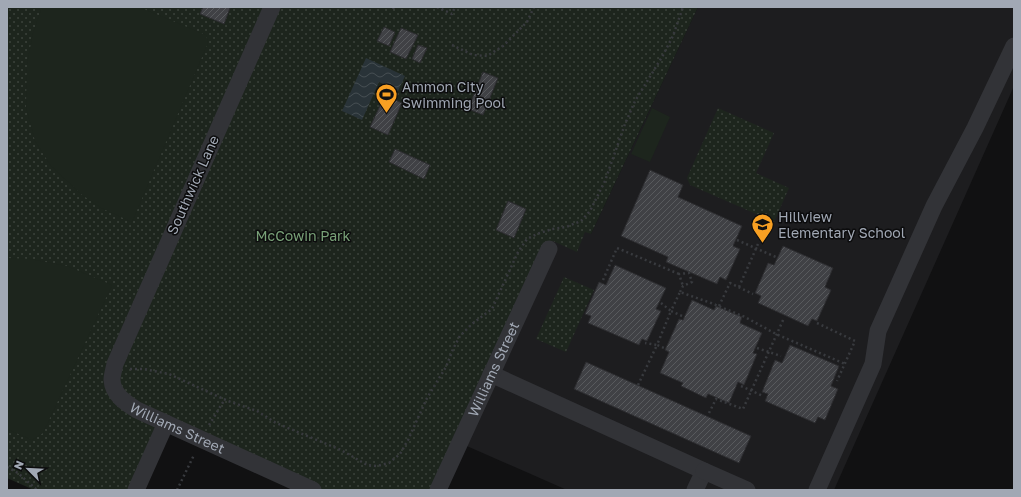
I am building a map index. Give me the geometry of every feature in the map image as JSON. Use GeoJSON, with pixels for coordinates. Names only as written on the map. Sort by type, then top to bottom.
{"type":"FeatureCollection","features":[{"type":"Feature","properties":{"kind":"street","name":"Southwick Lane"},"geometry":{"type":"LineString","coordinates":[[115,364],[272,7]]}},
{"type":"Feature","properties":{"kind":"street"},"geometry":{"type":"LineString","coordinates":[[817,490],[874,364],[878,332],[928,220],[975,128],[1014,46]]}},
{"type":"Feature","properties":{"kind":"street","name":"Williams Street"},"geometry":{"type":"LineString","coordinates":[[438,490],[549,249]]}},
{"type":"Feature","properties":{"kind":"street","name":"Williams Street"},"geometry":{"type":"LineString","coordinates":[[115,364],[112,380],[115,390],[123,402],[136,410],[313,490]]}},
{"type":"Feature","properties":{"kind":"street"},"geometry":{"type":"LineString","coordinates":[[491,374],[747,490]]}},
{"type":"Feature","properties":{"kind":"street"},"geometry":{"type":"LineString","coordinates":[[136,490],[166,423]]}},
{"type":"Feature","properties":{"kind":"street"},"geometry":{"type":"LineString","coordinates":[[695,490],[704,471]]}},
{"type":"Feature","properties":{"kind":"path"},"geometry":{"type":"LineString","coordinates":[[437,7],[452,14],[455,7]]}},
{"type":"Feature","properties":{"kind":"path"},"geometry":{"type":"LineString","coordinates":[[452,45],[473,54],[487,56],[503,46],[527,22],[534,7]]}},
{"type":"Feature","properties":{"kind":"path"},"geometry":{"type":"LineString","coordinates":[[135,369],[144,369],[169,374],[225,399],[258,411],[276,423],[341,450],[367,465],[377,466],[389,463],[400,454],[427,398],[446,367],[453,348],[460,336],[472,324],[492,309],[518,252],[527,239],[552,229],[566,228],[581,221],[590,211],[605,181],[618,143],[635,102],[673,36],[683,7]]}},
{"type":"Feature","properties":{"kind":"path"},"geometry":{"type":"LineString","coordinates":[[737,240],[776,257]]}},
{"type":"Feature","properties":{"kind":"path"},"geometry":{"type":"LineString","coordinates":[[739,287],[758,244]]}},
{"type":"Feature","properties":{"kind":"path"},"geometry":{"type":"LineString","coordinates":[[603,280],[617,248],[679,274],[689,273],[692,282],[682,286]]}},
{"type":"Feature","properties":{"kind":"path"},"geometry":{"type":"LineString","coordinates":[[638,386],[680,292],[682,286],[679,274]]}},
{"type":"Feature","properties":{"kind":"path"},"geometry":{"type":"LineString","coordinates":[[720,306],[730,283],[753,294]]}},
{"type":"Feature","properties":{"kind":"path"},"geometry":{"type":"LineString","coordinates":[[680,292],[720,306],[745,317],[776,334],[845,364]]}},
{"type":"Feature","properties":{"kind":"path"},"geometry":{"type":"LineString","coordinates":[[661,303],[682,316]]}},
{"type":"Feature","properties":{"kind":"path"},"geometry":{"type":"LineString","coordinates":[[710,413],[716,399],[742,409],[784,318]]}},
{"type":"Feature","properties":{"kind":"path"},"geometry":{"type":"LineString","coordinates":[[817,323],[855,341],[837,380]]}},
{"type":"Feature","properties":{"kind":"path"},"geometry":{"type":"LineString","coordinates":[[645,343],[664,348]]}},
{"type":"Feature","properties":{"kind":"path"},"geometry":{"type":"LineString","coordinates":[[757,348],[781,356]]}},
{"type":"Feature","properties":{"kind":"path"},"geometry":{"type":"LineString","coordinates":[[741,386],[763,396]]}},
{"type":"Feature","properties":{"kind":"path"},"geometry":{"type":"LineString","coordinates":[[208,428],[225,399]]}},
{"type":"Feature","properties":{"kind":"path"},"geometry":{"type":"LineString","coordinates":[[177,490],[196,451]]}},
{"type":"Feature","properties":{"kind":"path"},"geometry":{"type":"LineString","coordinates":[[7,467],[18,473],[37,490]]}},
{"type":"Feature","properties":{"kind":"shaded area","name":"Hillview Elementary School"},"geometry":{"type":"Polygon","coordinates":[[[698,7],[1014,7],[1014,86],[834,490],[567,490],[460,443],[553,240],[586,231],[591,234],[698,7]]]}},
{"type":"Feature","properties":{"kind":"green space","name":"McCowin Park"},"geometry":{"type":"Polygon","coordinates":[[[7,7],[698,7],[591,234],[585,232],[577,252],[553,241],[438,490],[313,490],[166,423],[136,490],[34,490],[7,478],[7,7]]]}},
{"type":"Feature","properties":{"kind":"green space"},"geometry":{"type":"Polygon","coordinates":[[[42,7],[139,7],[206,35],[208,43],[132,222],[101,208],[81,194],[51,166],[35,141],[26,107],[27,64],[33,33],[42,7]]]}},
{"type":"Feature","properties":{"kind":"green space"},"geometry":{"type":"Polygon","coordinates":[[[652,108],[670,117],[650,162],[631,154],[652,108]]]}},
{"type":"Feature","properties":{"kind":"green space"},"geometry":{"type":"Polygon","coordinates":[[[718,108],[774,133],[756,173],[789,188],[774,222],[690,185],[687,178],[718,108]]]}},
{"type":"Feature","properties":{"kind":"green space"},"geometry":{"type":"Polygon","coordinates":[[[7,258],[30,259],[67,266],[112,285],[43,433],[32,440],[7,429],[7,258]]]}},
{"type":"Feature","properties":{"kind":"green space"},"geometry":{"type":"Polygon","coordinates":[[[564,277],[594,290],[566,352],[536,339],[564,277]]]}},
{"type":"Feature","properties":{"kind":"water"},"geometry":{"type":"Polygon","coordinates":[[[366,58],[405,76],[398,91],[379,82],[362,120],[342,111],[366,58]]]}},
{"type":"Feature","properties":{"kind":"building"},"geometry":{"type":"Polygon","coordinates":[[[203,7],[230,8],[224,24],[200,14],[203,7]]]}},
{"type":"Feature","properties":{"kind":"building"},"geometry":{"type":"Polygon","coordinates":[[[384,27],[395,32],[389,46],[377,41],[384,27]]]}},
{"type":"Feature","properties":{"kind":"building"},"geometry":{"type":"Polygon","coordinates":[[[401,28],[418,35],[406,59],[390,52],[401,28]]]}},
{"type":"Feature","properties":{"kind":"building"},"geometry":{"type":"Polygon","coordinates":[[[418,45],[427,48],[420,63],[412,59],[418,45]]]}},
{"type":"Feature","properties":{"kind":"building"},"geometry":{"type":"Polygon","coordinates":[[[483,72],[498,78],[483,115],[468,109],[483,72]]]}},
{"type":"Feature","properties":{"kind":"building"},"geometry":{"type":"Polygon","coordinates":[[[385,95],[402,103],[388,135],[370,127],[385,95]]]}},
{"type":"Feature","properties":{"kind":"building"},"geometry":{"type":"Polygon","coordinates":[[[395,149],[430,165],[424,179],[389,162],[395,149]]]}},
{"type":"Feature","properties":{"kind":"building"},"geometry":{"type":"Polygon","coordinates":[[[650,170],[683,185],[678,197],[742,226],[733,246],[740,249],[726,280],[720,277],[717,284],[666,262],[668,257],[621,236],[650,170]]]}},
{"type":"Feature","properties":{"kind":"building"},"geometry":{"type":"Polygon","coordinates":[[[508,201],[526,209],[514,238],[496,230],[508,201]]]}},
{"type":"Feature","properties":{"kind":"building"},"geometry":{"type":"Polygon","coordinates":[[[783,246],[833,268],[825,287],[831,290],[817,321],[812,319],[808,326],[758,303],[761,296],[755,293],[768,263],[774,265],[783,246]]]}},
{"type":"Feature","properties":{"kind":"building"},"geometry":{"type":"Polygon","coordinates":[[[615,265],[666,288],[656,309],[661,311],[647,341],[642,339],[639,345],[588,323],[591,316],[585,314],[599,282],[606,285],[615,265]]]}},
{"type":"Feature","properties":{"kind":"building"},"geometry":{"type":"Polygon","coordinates":[[[692,300],[714,310],[716,306],[742,317],[740,323],[762,333],[753,353],[757,354],[744,385],[738,382],[729,403],[708,394],[706,398],[681,386],[683,383],[660,373],[669,352],[665,350],[679,319],[683,320],[692,300]]]}},
{"type":"Feature","properties":{"kind":"building"},"geometry":{"type":"Polygon","coordinates":[[[790,345],[839,366],[831,386],[838,389],[825,420],[818,417],[815,423],[765,401],[768,394],[762,392],[775,360],[782,363],[790,345]]]}},
{"type":"Feature","properties":{"kind":"building"},"geometry":{"type":"Polygon","coordinates":[[[586,362],[751,436],[739,463],[574,389],[586,362]]]}},
{"type":"Feature","properties":{"kind":"place","name":"Ammon City Swimming Pool"},"geometry":{"type":"Point","coordinates":[386,114]}},
{"type":"Feature","properties":{"kind":"place","name":"Hillview Elementary School"},"geometry":{"type":"Point","coordinates":[762,244]}}]}
